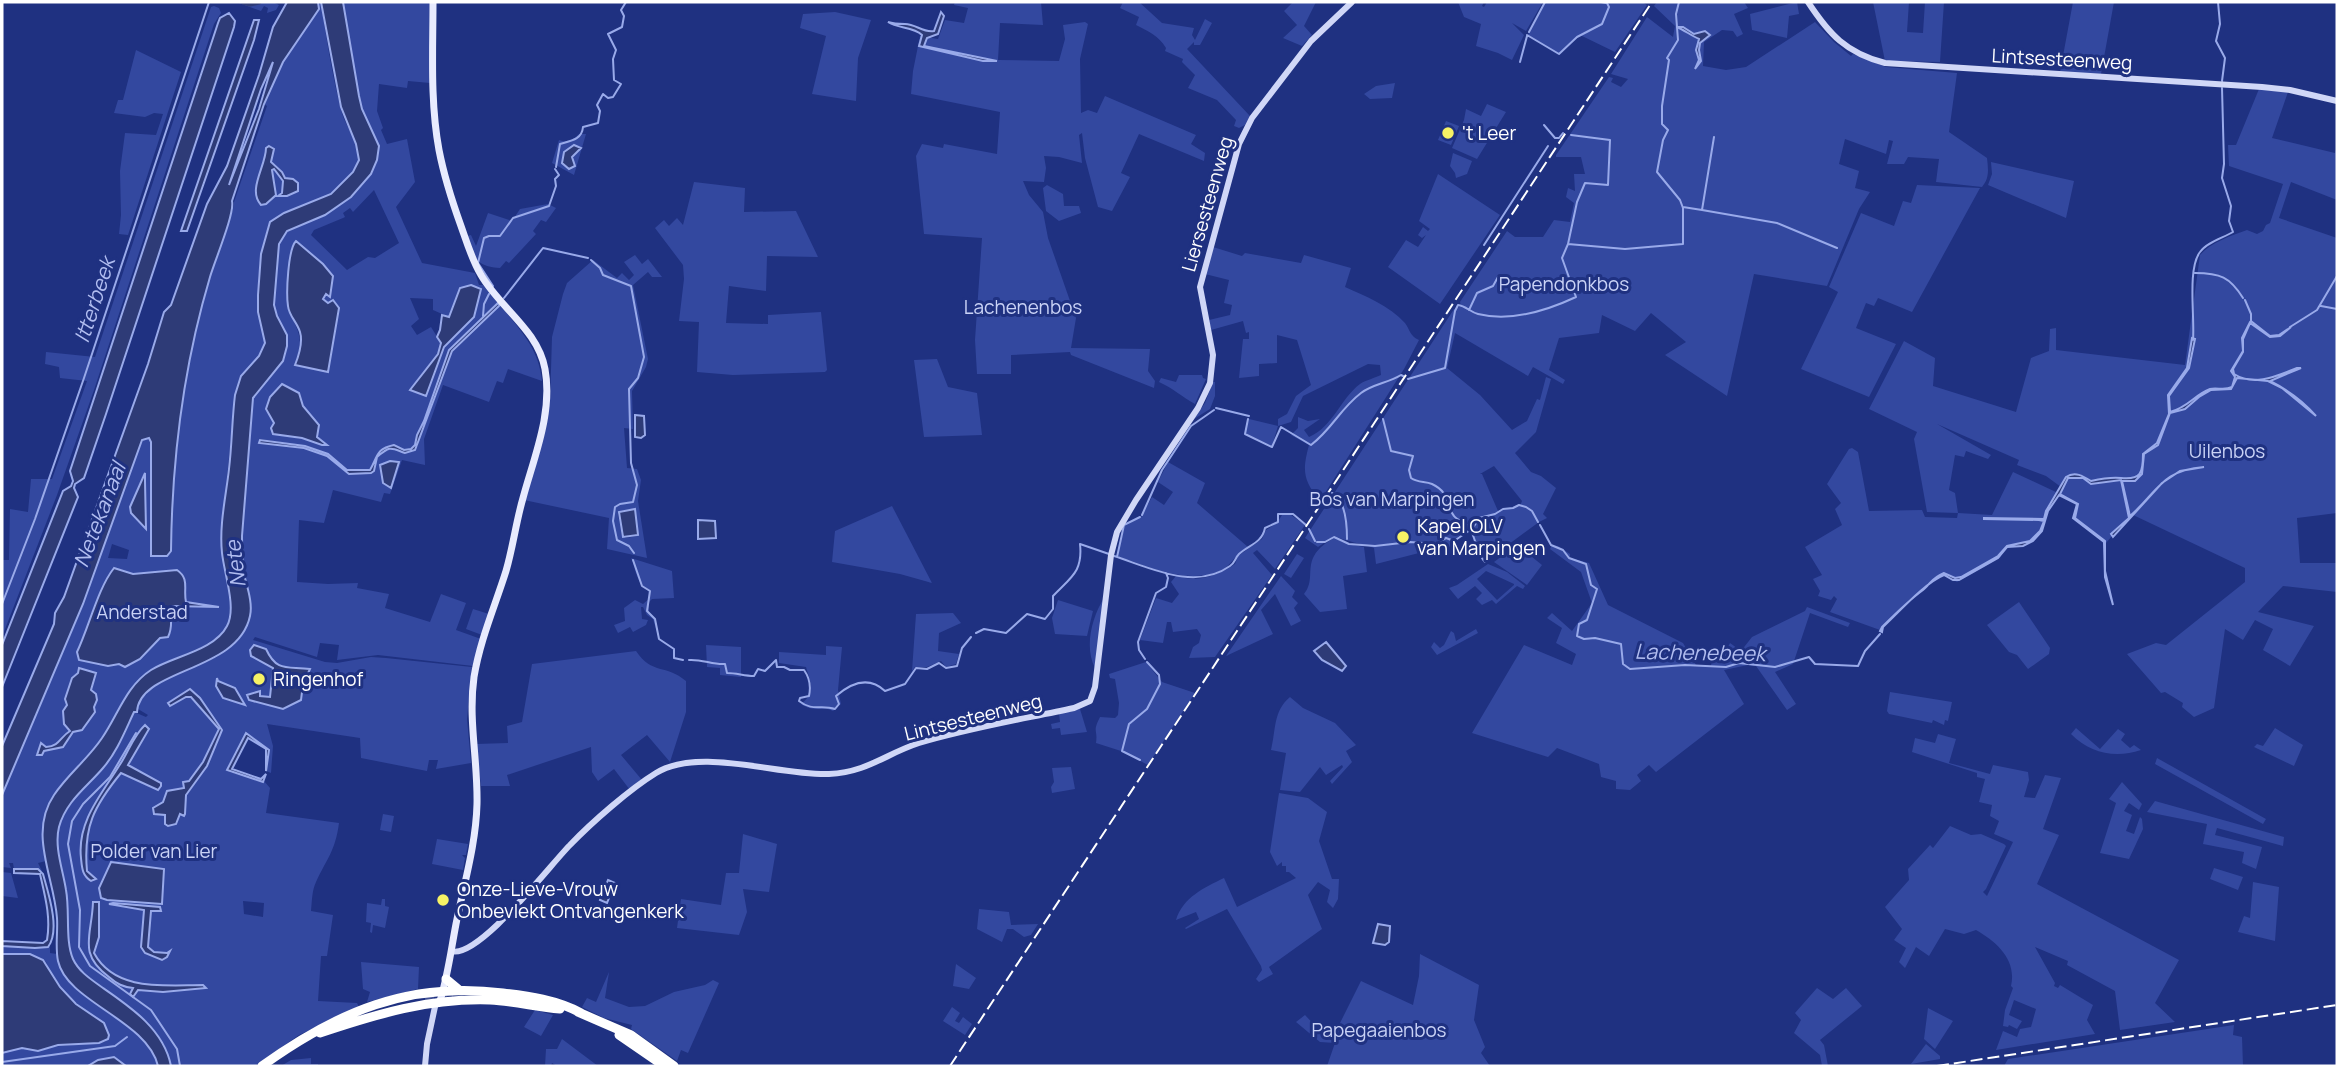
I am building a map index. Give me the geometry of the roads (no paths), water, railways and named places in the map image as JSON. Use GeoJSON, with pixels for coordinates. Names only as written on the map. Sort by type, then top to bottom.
{"type":"FeatureCollection","features":[{"type":"Feature","properties":{"kind":"highway"},"geometry":{"type":"LineString","coordinates":[[446,979],[446,995]]}},
{"type":"Feature","properties":{"kind":"highway"},"geometry":{"type":"LineString","coordinates":[[272,1066],[342,1016],[379,1003],[485,990],[539,998],[581,1013],[631,1035],[674,1066]]}},
{"type":"Feature","properties":{"kind":"highway"},"geometry":{"type":"LineString","coordinates":[[262,1066],[319,1032],[373,1010],[446,995],[513,999],[560,1009],[605,1027],[664,1066]]}},
{"type":"Feature","properties":{"kind":"highway"},"geometry":{"type":"LineString","coordinates":[[424,1000],[433,1015]]}},
{"type":"Feature","properties":{"kind":"main road"},"geometry":{"type":"LineString","coordinates":[[433,2],[434,111],[438,147],[447,183],[472,258],[480,274],[533,340],[540,353],[544,379],[542,417],[519,500],[513,544],[475,676],[472,717],[477,789],[476,822],[451,951],[446,995]]}},
{"type":"Feature","properties":{"kind":"main road"},"geometry":{"type":"LineString","coordinates":[[446,995],[451,951]]}},
{"type":"Feature","properties":{"kind":"street","name":"Liersesteenweg"},"geometry":{"type":"LineString","coordinates":[[1097,675],[1113,542],[1136,499],[1198,408],[1210,383],[1213,355],[1200,286],[1243,134],[1252,118],[1311,41],[1352,2]]}},
{"type":"Feature","properties":{"kind":"street","name":"Lintsesteenweg"},"geometry":{"type":"LineString","coordinates":[[1808,2],[1825,28],[1836,39],[1864,57],[1885,63],[2262,86],[2337,101]]}},
{"type":"Feature","properties":{"kind":"street","name":"Lintsesteenweg"},"geometry":{"type":"LineString","coordinates":[[450,965],[460,952],[498,925],[581,834],[662,770],[673,765],[697,762],[813,774],[858,770],[920,743],[1081,706],[1093,698],[1097,675]]}},
{"type":"Feature","properties":{"kind":"street"},"geometry":{"type":"LineString","coordinates":[[451,951],[460,952]]}},
{"type":"Feature","properties":{"kind":"street"},"geometry":{"type":"LineString","coordinates":[[425,1066],[433,1015],[446,995]]}},
{"type":"Feature","properties":{"kind":"water","name":"Netekanaal"},"geometry":{"type":"Polygon","coordinates":[[[287,2],[318,2],[319,9],[283,62],[264,104],[232,201],[228,226],[201,310],[181,412],[171,551],[167,556],[151,556],[149,438],[142,440],[83,604],[2,795],[2,746],[54,624],[55,613],[64,597],[148,364],[164,312],[171,305],[207,204],[227,166],[273,27],[287,2]],[[273,62],[261,89],[229,185],[259,109],[273,62]]]}},
{"type":"Feature","properties":{"kind":"water","name":"Nete"},"geometry":{"type":"Polygon","coordinates":[[[321,2],[343,2],[362,109],[379,146],[371,174],[351,197],[325,215],[287,231],[279,244],[274,305],[287,335],[287,346],[283,361],[253,398],[242,536],[250,616],[242,635],[228,649],[154,686],[142,698],[112,755],[67,809],[59,827],[58,850],[67,898],[69,944],[73,959],[86,975],[145,1021],[162,1041],[171,1066],[158,1066],[151,1050],[139,1036],[76,988],[64,975],[57,956],[57,918],[45,855],[43,824],[54,795],[96,746],[135,684],[160,665],[213,641],[230,619],[221,532],[235,395],[241,376],[259,356],[265,343],[258,312],[261,254],[270,222],[284,213],[331,194],[353,172],[359,160],[356,144],[341,107],[321,2]]]}},
{"type":"Feature","properties":{"kind":"water"},"geometry":{"type":"Polygon","coordinates":[[[941,12],[944,16],[938,34],[927,38],[924,46],[997,61],[983,61],[919,46],[922,35],[888,22],[934,31],[941,12]]]}},
{"type":"Feature","properties":{"kind":"water"},"geometry":{"type":"Polygon","coordinates":[[[229,13],[235,21],[234,27],[106,414],[84,478],[75,484],[78,497],[2,687],[2,645],[63,491],[71,486],[73,481],[70,471],[218,23],[220,18],[229,13]]]}},
{"type":"Feature","properties":{"kind":"water"},"geometry":{"type":"Polygon","coordinates":[[[254,20],[259,20],[254,40],[187,231],[181,231],[254,20]]]}},
{"type":"Feature","properties":{"kind":"water"},"geometry":{"type":"Polygon","coordinates":[[[1677,27],[1683,27],[1694,34],[1705,31],[1710,35],[1700,43],[1701,61],[1695,69],[1699,60],[1696,50],[1699,39],[1677,27]]]}},
{"type":"Feature","properties":{"kind":"water"},"geometry":{"type":"Polygon","coordinates":[[[574,145],[581,148],[572,157],[575,166],[569,169],[562,163],[564,152],[574,145]]]}},
{"type":"Feature","properties":{"kind":"water"},"geometry":{"type":"Polygon","coordinates":[[[269,146],[274,149],[271,162],[285,178],[298,183],[298,191],[287,196],[278,196],[282,193],[283,181],[274,169],[276,195],[261,205],[257,199],[256,185],[266,148],[269,146]]]}},
{"type":"Feature","properties":{"kind":"water"},"geometry":{"type":"Polygon","coordinates":[[[296,241],[333,276],[330,297],[326,294],[323,299],[328,303],[333,300],[339,308],[328,372],[295,365],[301,336],[289,310],[287,291],[289,262],[296,241]]]}},
{"type":"Feature","properties":{"kind":"water"},"geometry":{"type":"Polygon","coordinates":[[[471,285],[481,289],[474,317],[444,347],[426,396],[410,390],[438,354],[441,343],[437,337],[442,315],[449,317],[460,288],[471,285]]]}},
{"type":"Feature","properties":{"kind":"water"},"geometry":{"type":"Polygon","coordinates":[[[498,303],[500,305],[452,351],[415,450],[405,453],[388,449],[377,457],[374,471],[371,473],[349,474],[327,456],[304,448],[259,443],[260,440],[305,446],[328,454],[347,470],[370,470],[378,454],[394,445],[404,450],[411,449],[415,445],[449,350],[498,303]]]}},
{"type":"Feature","properties":{"kind":"water"},"geometry":{"type":"Polygon","coordinates":[[[2251,321],[2270,336],[2279,335],[2291,327],[2280,336],[2270,337],[2250,323],[2243,339],[2243,351],[2242,338],[2251,321]]]}},
{"type":"Feature","properties":{"kind":"water"},"geometry":{"type":"Polygon","coordinates":[[[2192,338],[2195,339],[2189,368],[2169,396],[2170,412],[2210,389],[2232,387],[2235,377],[2231,371],[2243,351],[2233,369],[2234,374],[2246,379],[2237,378],[2231,389],[2211,390],[2185,409],[2170,413],[2158,445],[2144,454],[2142,474],[2135,481],[2122,481],[2130,516],[2162,483],[2113,537],[2111,534],[2129,518],[2121,480],[2091,484],[2083,478],[2068,478],[2060,494],[2078,504],[2075,518],[2105,541],[2105,571],[2113,605],[2105,577],[2104,542],[2073,518],[2077,504],[2059,495],[2048,511],[2042,531],[2033,541],[2023,546],[2007,547],[1998,558],[1959,580],[1944,575],[1929,584],[1944,573],[1955,578],[1961,577],[1998,556],[2007,546],[2030,541],[2040,531],[2044,521],[1984,518],[2044,519],[2046,511],[2069,475],[2079,475],[2091,481],[2133,478],[2140,474],[2143,454],[2157,443],[2169,414],[2168,395],[2187,368],[2192,338]]]}},
{"type":"Feature","properties":{"kind":"water"},"geometry":{"type":"Polygon","coordinates":[[[2301,368],[2270,381],[2282,388],[2268,381],[2257,380],[2301,368]]]}},
{"type":"Feature","properties":{"kind":"water"},"geometry":{"type":"Polygon","coordinates":[[[282,384],[299,393],[303,406],[319,425],[317,437],[327,445],[273,434],[271,428],[274,423],[266,409],[270,397],[282,384]]]}},
{"type":"Feature","properties":{"kind":"water"},"geometry":{"type":"Polygon","coordinates":[[[2282,388],[2294,396],[2316,416],[2282,388]]]}},
{"type":"Feature","properties":{"kind":"water"},"geometry":{"type":"Polygon","coordinates":[[[635,415],[644,416],[645,435],[641,438],[635,437],[635,415]]]}},
{"type":"Feature","properties":{"kind":"water"},"geometry":{"type":"Polygon","coordinates":[[[390,461],[399,462],[391,488],[383,483],[380,465],[390,461]]]}},
{"type":"Feature","properties":{"kind":"water"},"geometry":{"type":"Polygon","coordinates":[[[145,473],[146,529],[131,513],[130,507],[145,473]]]}},
{"type":"Feature","properties":{"kind":"water"},"geometry":{"type":"Polygon","coordinates":[[[635,509],[638,535],[623,537],[619,512],[635,509]]]}},
{"type":"Feature","properties":{"kind":"water"},"geometry":{"type":"Polygon","coordinates":[[[698,520],[715,521],[716,538],[698,539],[698,520]]]}},
{"type":"Feature","properties":{"kind":"water"},"geometry":{"type":"Polygon","coordinates":[[[114,568],[133,574],[177,570],[185,581],[186,602],[219,607],[172,606],[168,637],[160,638],[140,659],[125,667],[79,660],[77,652],[98,597],[114,568]]]}},
{"type":"Feature","properties":{"kind":"water"},"geometry":{"type":"Polygon","coordinates":[[[1326,642],[1346,666],[1342,671],[1322,660],[1314,651],[1326,642]]]}},
{"type":"Feature","properties":{"kind":"water"},"geometry":{"type":"Polygon","coordinates":[[[254,645],[266,649],[279,665],[310,669],[303,684],[301,700],[283,709],[249,700],[247,695],[260,691],[260,696],[270,697],[273,668],[251,656],[250,650],[254,645]]]}},
{"type":"Feature","properties":{"kind":"water"},"geometry":{"type":"Polygon","coordinates":[[[79,668],[96,673],[91,690],[96,694],[95,712],[82,730],[73,732],[63,747],[37,755],[41,743],[46,747],[54,745],[70,731],[64,724],[63,711],[67,705],[65,699],[72,678],[79,668]]]}},
{"type":"Feature","properties":{"kind":"water"},"geometry":{"type":"Polygon","coordinates":[[[217,678],[218,681],[235,688],[245,705],[223,698],[216,686],[217,678]]]}},
{"type":"Feature","properties":{"kind":"water"},"geometry":{"type":"Polygon","coordinates":[[[190,689],[200,698],[222,730],[207,766],[186,795],[184,816],[180,814],[176,824],[168,826],[165,824],[165,815],[154,814],[153,808],[163,802],[167,791],[184,788],[183,782],[189,781],[203,762],[219,729],[191,697],[170,706],[168,703],[190,689]]]}},
{"type":"Feature","properties":{"kind":"water"},"geometry":{"type":"Polygon","coordinates":[[[145,725],[149,729],[128,765],[161,783],[161,786],[158,790],[121,773],[112,785],[97,807],[89,829],[87,871],[96,879],[91,881],[84,874],[81,858],[87,821],[98,798],[145,725]]]}},
{"type":"Feature","properties":{"kind":"water"},"geometry":{"type":"Polygon","coordinates":[[[246,733],[269,750],[266,771],[266,749],[248,738],[232,769],[261,779],[266,774],[263,782],[227,770],[246,733]]]}},
{"type":"Feature","properties":{"kind":"water"},"geometry":{"type":"Polygon","coordinates":[[[111,862],[164,869],[162,904],[101,898],[99,888],[111,862]]]}},
{"type":"Feature","properties":{"kind":"water"},"geometry":{"type":"Polygon","coordinates":[[[14,869],[38,869],[43,874],[53,921],[52,940],[48,947],[2,946],[2,941],[43,943],[47,940],[48,915],[40,874],[14,873],[14,869]]]}},
{"type":"Feature","properties":{"kind":"water"},"geometry":{"type":"Polygon","coordinates":[[[608,880],[615,883],[607,903],[600,900],[608,880]]]}},
{"type":"Feature","properties":{"kind":"water"},"geometry":{"type":"Polygon","coordinates":[[[93,902],[99,902],[99,937],[94,953],[103,966],[128,980],[142,984],[203,985],[206,988],[163,992],[138,990],[133,997],[130,994],[133,988],[115,982],[93,960],[89,943],[93,902]]]}},
{"type":"Feature","properties":{"kind":"water"},"geometry":{"type":"Polygon","coordinates":[[[109,904],[160,907],[161,911],[151,911],[148,947],[154,952],[170,951],[167,957],[162,960],[145,953],[141,947],[144,910],[109,904]]]}},
{"type":"Feature","properties":{"kind":"water"},"geometry":{"type":"Polygon","coordinates":[[[1378,924],[1390,926],[1389,942],[1385,945],[1373,943],[1378,924]]]}},
{"type":"Feature","properties":{"kind":"water"},"geometry":{"type":"Polygon","coordinates":[[[2,954],[30,954],[43,960],[60,987],[76,1004],[104,1023],[108,1039],[99,1043],[58,1045],[38,1051],[22,1048],[2,1053],[2,954]]]}},
{"type":"Feature","properties":{"kind":"water"},"geometry":{"type":"Polygon","coordinates":[[[114,1057],[126,1066],[88,1066],[98,1060],[114,1057]]]}},
{"type":"Feature","properties":{"kind":"waterway","name":"Itterbeek"},"geometry":{"type":"LineString","coordinates":[[2,604],[84,378],[209,2]]}},
{"type":"Feature","properties":{"kind":"waterway"},"geometry":{"type":"LineString","coordinates":[[243,2],[259,2]]}},
{"type":"Feature","properties":{"kind":"waterway"},"geometry":{"type":"LineString","coordinates":[[556,167],[560,144],[578,137],[583,127],[598,123],[600,111],[597,105],[603,94],[608,98],[613,97],[621,84],[614,80],[613,59],[616,50],[608,34],[622,27],[624,16],[621,10],[626,2]]}},
{"type":"Feature","properties":{"kind":"waterway"},"geometry":{"type":"LineString","coordinates":[[1529,32],[1545,2]]}},
{"type":"Feature","properties":{"kind":"waterway"},"geometry":{"type":"LineString","coordinates":[[1527,35],[1559,54],[1577,37],[1602,24],[1609,7],[1607,3],[1601,2]]}},
{"type":"Feature","properties":{"kind":"waterway"},"geometry":{"type":"LineString","coordinates":[[1568,244],[1625,249],[1683,244],[1683,208],[1680,200],[1657,172],[1663,140],[1668,130],[1662,124],[1662,106],[1669,60],[1667,58],[1678,40],[1676,14],[1679,2]]}},
{"type":"Feature","properties":{"kind":"waterway","name":"Lachenebeek"},"geometry":{"type":"LineString","coordinates":[[2218,2],[2220,24],[2216,41],[2225,58],[2222,81]]}},
{"type":"Feature","properties":{"kind":"waterway"},"geometry":{"type":"LineString","coordinates":[[1520,62],[1527,36]]}},
{"type":"Feature","properties":{"kind":"waterway","name":"Lachenebeek"},"geometry":{"type":"LineString","coordinates":[[2193,340],[2193,282],[2196,260],[2207,246],[2233,232],[2229,221],[2231,206],[2222,178],[2222,88]]}},
{"type":"Feature","properties":{"kind":"waterway"},"geometry":{"type":"LineString","coordinates":[[1544,125],[1555,138],[1559,138],[1563,133]]}},
{"type":"Feature","properties":{"kind":"waterway"},"geometry":{"type":"LineString","coordinates":[[1408,379],[1445,368],[1458,305],[1478,314],[1503,317],[1541,311],[1576,297],[1562,258],[1585,183],[1608,185],[1610,140],[1571,135]]}},
{"type":"Feature","properties":{"kind":"waterway"},"geometry":{"type":"LineString","coordinates":[[1683,207],[1702,210],[1714,137]]}},
{"type":"Feature","properties":{"kind":"waterway"},"geometry":{"type":"LineString","coordinates":[[1484,245],[1548,146]]}},
{"type":"Feature","properties":{"kind":"waterway"},"geometry":{"type":"LineString","coordinates":[[493,286],[478,263],[484,238],[500,236],[513,218],[549,206],[556,186],[555,179],[559,175],[555,169]]}},
{"type":"Feature","properties":{"kind":"waterway"},"geometry":{"type":"LineString","coordinates":[[1702,210],[1777,223],[1837,248]]}},
{"type":"Feature","properties":{"kind":"waterway","name":"Lachenebeek"},"geometry":{"type":"LineString","coordinates":[[504,298],[543,248],[588,258]]}},
{"type":"Feature","properties":{"kind":"waterway","name":"Lachenebeek"},"geometry":{"type":"LineString","coordinates":[[591,260],[603,275],[631,286],[644,357],[638,378],[629,389],[631,463],[637,485],[633,502],[615,507],[613,521],[617,540],[629,546],[634,553]]}},
{"type":"Feature","properties":{"kind":"waterway"},"geometry":{"type":"LineString","coordinates":[[2195,273],[2224,278],[2234,285],[2243,298]]}},
{"type":"Feature","properties":{"kind":"waterway"},"geometry":{"type":"LineString","coordinates":[[2290,327],[2317,310],[2337,276]]}},
{"type":"Feature","properties":{"kind":"waterway"},"geometry":{"type":"LineString","coordinates":[[1469,310],[1477,293],[1493,286],[1498,277]]}},
{"type":"Feature","properties":{"kind":"waterway"},"geometry":{"type":"LineString","coordinates":[[483,316],[484,304],[489,294]]}},
{"type":"Feature","properties":{"kind":"waterway"},"geometry":{"type":"LineString","coordinates":[[2245,300],[2251,314],[2251,322]]}},
{"type":"Feature","properties":{"kind":"waterway"},"geometry":{"type":"LineString","coordinates":[[2321,306],[2337,309]]}},
{"type":"Feature","properties":{"kind":"waterway"},"geometry":{"type":"LineString","coordinates":[[1248,419],[1245,434],[1272,447],[1281,427],[1311,445],[1361,393],[1403,376]]}},
{"type":"Feature","properties":{"kind":"waterway"},"geometry":{"type":"LineString","coordinates":[[1216,408],[1249,416]]}},
{"type":"Feature","properties":{"kind":"waterway"},"geometry":{"type":"LineString","coordinates":[[1142,515],[1162,470],[1191,426],[1214,410]]}},
{"type":"Feature","properties":{"kind":"waterway"},"geometry":{"type":"LineString","coordinates":[[1383,419],[1391,451],[1413,456],[1409,470],[1411,478],[1432,484],[1442,491],[1451,512],[1471,530],[1485,562]]}},
{"type":"Feature","properties":{"kind":"waterway"},"geometry":{"type":"LineString","coordinates":[[1332,493],[1343,507],[1347,539]]}},
{"type":"Feature","properties":{"kind":"waterway","name":"Lachenebeek"},"geometry":{"type":"LineString","coordinates":[[1317,542],[1325,542],[1334,537],[1349,544],[1375,546],[1410,542],[1435,544],[1446,538],[1454,541],[1473,528],[1479,518],[1519,505],[1532,511],[1538,522]]}},
{"type":"Feature","properties":{"kind":"waterway","name":"Lachenebeek"},"geometry":{"type":"LineString","coordinates":[[1114,556],[1173,575],[1202,577],[1232,565],[1239,554],[1258,540],[1265,528],[1278,522],[1278,514],[1293,514],[1306,525]]}},
{"type":"Feature","properties":{"kind":"waterway"},"geometry":{"type":"LineString","coordinates":[[1117,557],[1124,525],[1140,517]]}},
{"type":"Feature","properties":{"kind":"waterway","name":"Lachenebeek"},"geometry":{"type":"LineString","coordinates":[[1540,525],[1551,545],[1563,550],[1569,558],[1586,564],[1591,585],[1597,589],[1587,620],[1579,624],[1577,636],[1621,644],[1623,664],[1630,669],[1685,665],[1726,667],[1739,663],[1775,667],[1809,657],[1815,664],[1858,666],[1865,651],[1880,634]]}},
{"type":"Feature","properties":{"kind":"waterway","name":"Lachenebeek"},"geometry":{"type":"LineString","coordinates":[[1309,529],[1315,541]]}},
{"type":"Feature","properties":{"kind":"waterway","name":"Lachenebeek"},"geometry":{"type":"LineString","coordinates":[[976,633],[984,629],[1006,633],[1027,614],[1045,619],[1053,609],[1053,596],[1078,568],[1080,544],[1109,554]]}},
{"type":"Feature","properties":{"kind":"waterway","name":"Lachenebeek"},"geometry":{"type":"LineString","coordinates":[[633,560],[642,586],[650,591],[647,611],[655,619],[659,639],[674,649],[674,658],[683,660]]}},
{"type":"Feature","properties":{"kind":"waterway"},"geometry":{"type":"LineString","coordinates":[[1145,659],[1139,650],[1138,642],[1156,593],[1166,587],[1166,573]]}},
{"type":"Feature","properties":{"kind":"waterway","name":"Lachenebeek"},"geometry":{"type":"LineString","coordinates":[[689,660],[725,664],[727,673],[754,676],[758,669],[765,671],[776,660],[777,667],[804,670],[806,673],[810,686],[809,696],[800,698],[799,701],[813,707],[835,709],[839,704],[836,696],[854,685],[873,684],[885,691],[905,684],[916,668],[927,669],[939,663],[946,668],[957,666],[962,648],[971,637]]}},
{"type":"Feature","properties":{"kind":"waterway"},"geometry":{"type":"LineString","coordinates":[[1140,760],[1122,751],[1129,724],[1147,709],[1160,684],[1159,675],[1147,662]]}},
{"type":"Feature","properties":{"kind":"waterway"},"geometry":{"type":"LineString","coordinates":[[136,733],[110,777],[83,804],[72,821],[68,844],[80,910],[79,947],[90,966],[151,1010],[177,1049],[180,1066]]}},
{"type":"Feature","properties":{"kind":"waterway"},"geometry":{"type":"LineString","coordinates":[[2,1062],[115,1046],[127,1037]]}},
{"type":"Feature","properties":{"kind":"tunnel"},"geometry":{"type":"LineString","coordinates":[[425,999],[453,997]]}},
{"type":"Feature","properties":{"kind":"railway"},"geometry":{"type":"LineString","coordinates":[[950,1066],[1652,2]]}},
{"type":"Feature","properties":{"kind":"railway"},"geometry":{"type":"LineString","coordinates":[[1937,1066],[2337,1005]]}},
{"type":"Feature","properties":{"kind":"place","name":"'t Leer"},"geometry":{"type":"Point","coordinates":[1448,133]}},
{"type":"Feature","properties":{"kind":"place","name":"Kapel OLV van Marpingen"},"geometry":{"type":"Point","coordinates":[1403,537]}},
{"type":"Feature","properties":{"kind":"place","name":"Ringenhof"},"geometry":{"type":"Point","coordinates":[259,679]}},
{"type":"Feature","properties":{"kind":"place","name":"Onze-Lieve-Vrouw Onbevlekt Ontvangenkerk"},"geometry":{"type":"Point","coordinates":[443,900]}},
{"type":"Feature","properties":{"kind":"park label","name":"Papendonkbos"},"geometry":{"type":"Point","coordinates":[1564,284]}},
{"type":"Feature","properties":{"kind":"park label","name":"Lachenenbos"},"geometry":{"type":"Point","coordinates":[1023,307]}},
{"type":"Feature","properties":{"kind":"park label","name":"Uilenbos"},"geometry":{"type":"Point","coordinates":[2227,451]}},
{"type":"Feature","properties":{"kind":"park label","name":"Bos van Marpingen"},"geometry":{"type":"Point","coordinates":[1392,499]}},
{"type":"Feature","properties":{"kind":"park label","name":"Anderstad"},"geometry":{"type":"Point","coordinates":[142,612]}},
{"type":"Feature","properties":{"kind":"park label","name":"Polder van Lier"},"geometry":{"type":"Point","coordinates":[154,851]}},
{"type":"Feature","properties":{"kind":"park label","name":"Papegaaienbos"},"geometry":{"type":"Point","coordinates":[1379,1030]}}]}
